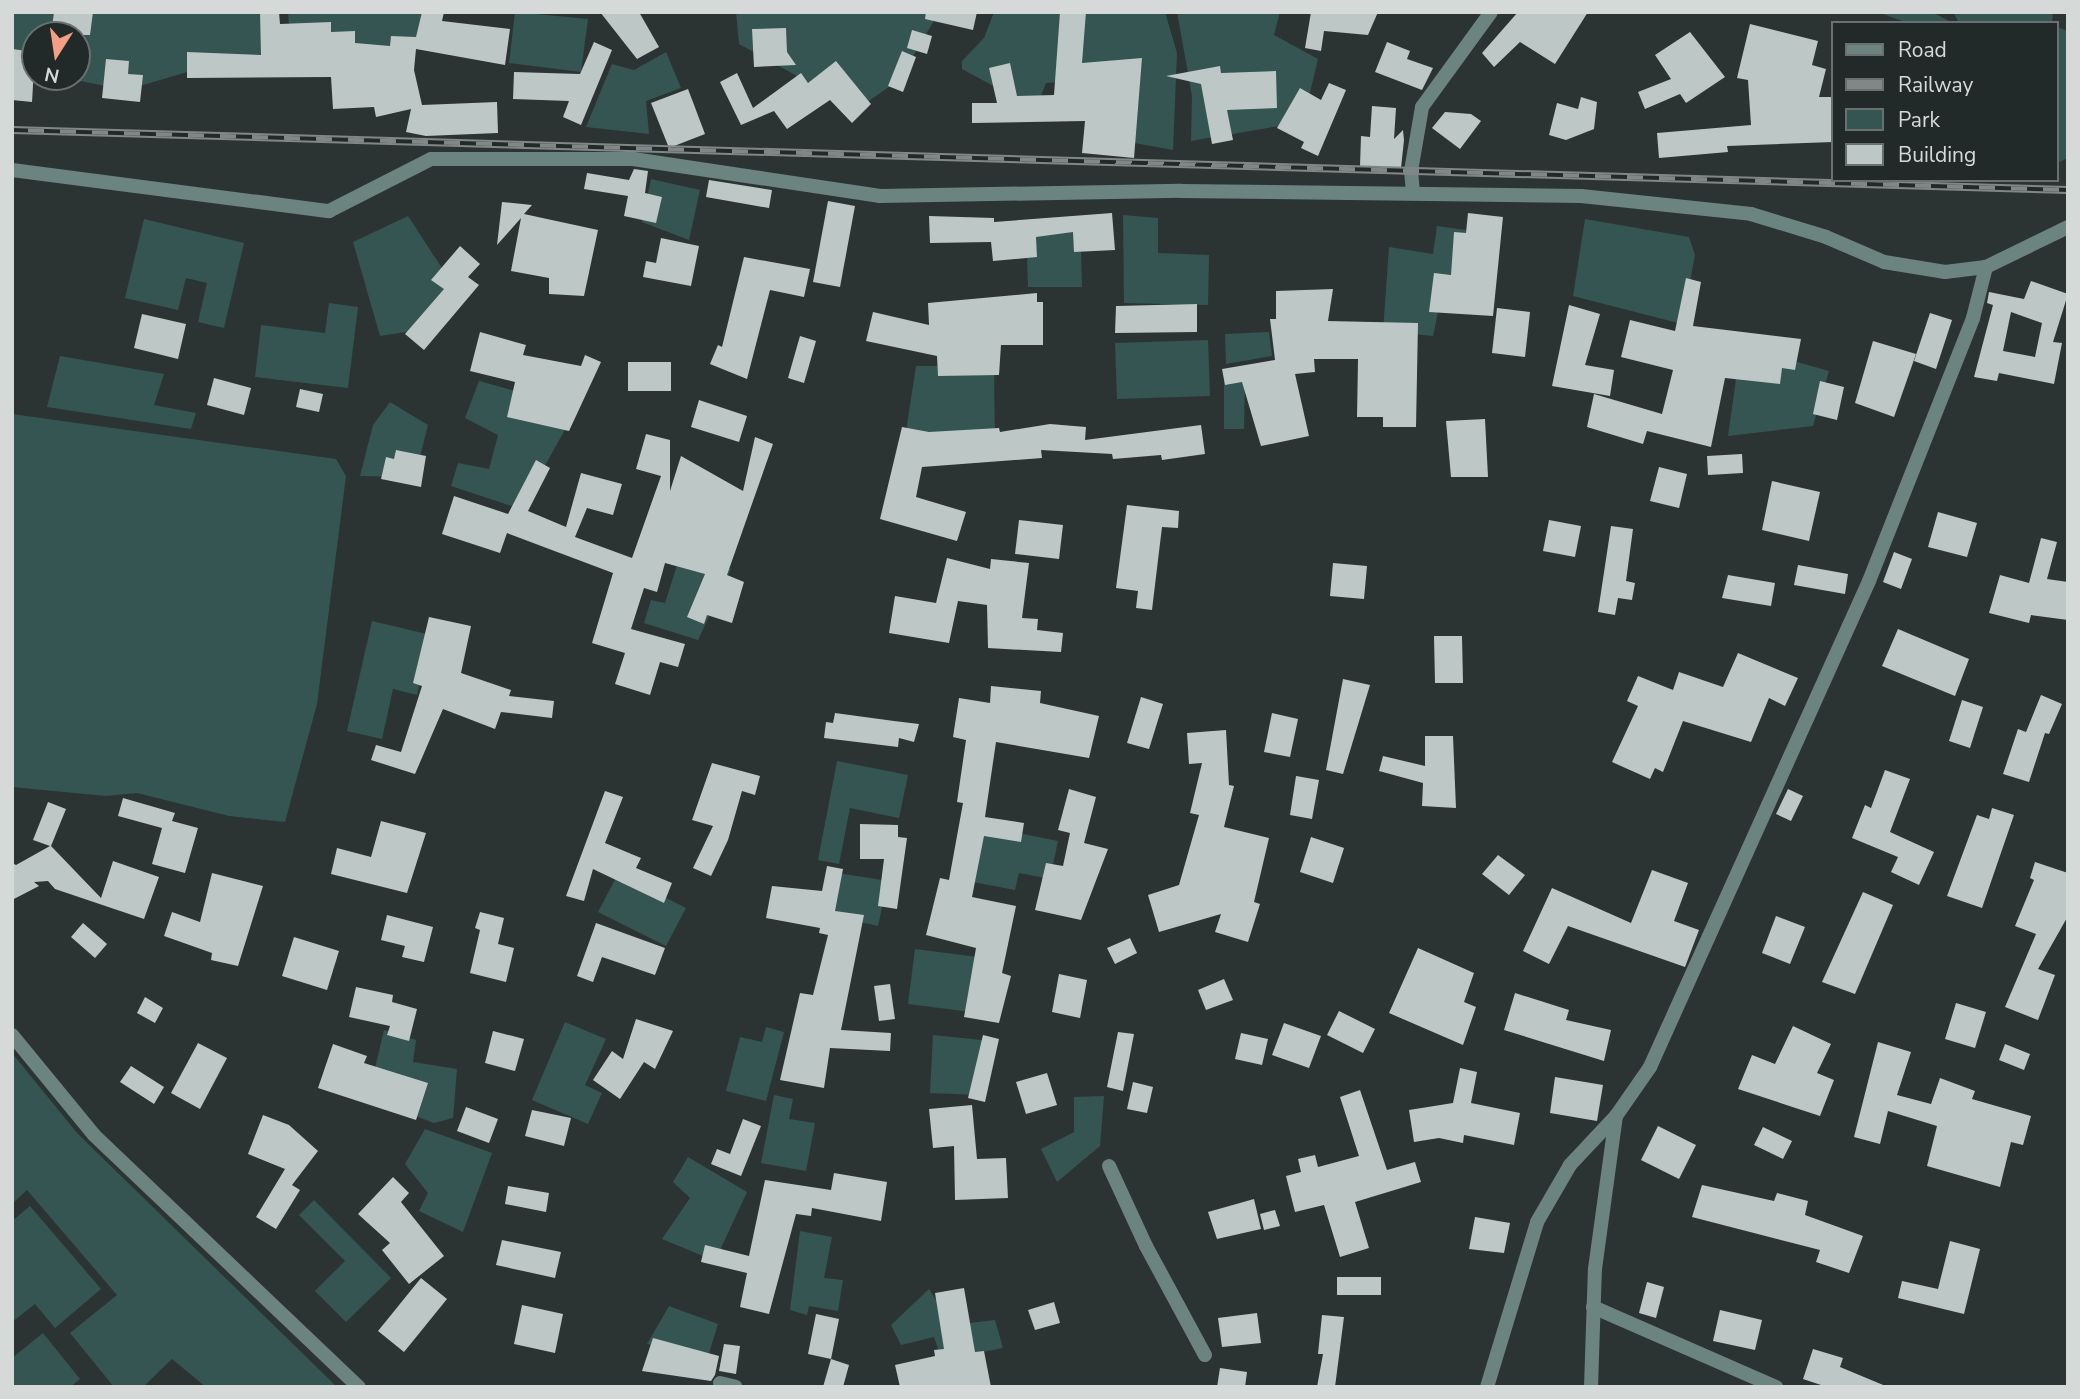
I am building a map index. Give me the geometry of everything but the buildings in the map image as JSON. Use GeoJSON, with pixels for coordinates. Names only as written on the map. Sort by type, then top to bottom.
{"type":"FeatureCollection","features":[{"type":"Feature","properties":{"kind":"street"},"geometry":{"type":"LineString","coordinates":[[1413,193],[1411,171],[1422,107],[1491,12]]}},
{"type":"Feature","properties":{"kind":"street"},"geometry":{"type":"LineString","coordinates":[[12,170],[329,211],[431,159],[633,159],[880,196],[1181,191],[1581,196],[1751,214],[1909,268],[1945,272],[1986,267],[2068,227]]}},
{"type":"Feature","properties":{"kind":"street"},"geometry":{"type":"LineString","coordinates":[[1487,1387],[1536,1222],[1570,1165],[1616,1116],[1656,1054],[1869,581],[1973,318],[1986,267]]}},
{"type":"Feature","properties":{"kind":"street"},"geometry":{"type":"LineString","coordinates":[[12,1035],[94,1135],[359,1387]]}},
{"type":"Feature","properties":{"kind":"street"},"geometry":{"type":"LineString","coordinates":[[1591,1387],[1593,1307],[1616,1116]]}},
{"type":"Feature","properties":{"kind":"street"},"geometry":{"type":"LineString","coordinates":[[1109,1166],[1146,1247],[1205,1355]]}},
{"type":"Feature","properties":{"kind":"street"},"geometry":{"type":"LineString","coordinates":[[1593,1307],[1776,1387]]}},
{"type":"Feature","properties":{"kind":"street"},"geometry":{"type":"LineString","coordinates":[[720,1383],[736,1387]]}},
{"type":"Feature","properties":{"kind":"green space"},"geometry":{"type":"Polygon","coordinates":[[[12,12],[275,12],[275,72],[201,68],[126,90],[91,83],[91,21],[21,21],[21,70],[12,68],[12,12]]]}},
{"type":"Feature","properties":{"kind":"green space"},"geometry":{"type":"Polygon","coordinates":[[[288,12],[435,12],[430,40],[401,54],[290,38],[288,12]]]}},
{"type":"Feature","properties":{"kind":"green space"},"geometry":{"type":"Polygon","coordinates":[[[515,12],[588,19],[581,72],[509,63],[515,12]]]}},
{"type":"Feature","properties":{"kind":"green space"},"geometry":{"type":"Polygon","coordinates":[[[736,12],[939,12],[899,80],[857,109],[739,44],[736,12]]]}},
{"type":"Feature","properties":{"kind":"green space"},"geometry":{"type":"Polygon","coordinates":[[[994,12],[1165,12],[1177,53],[1173,150],[1129,142],[1095,80],[1046,83],[1036,109],[962,69],[962,61],[984,38],[994,12]]]}},
{"type":"Feature","properties":{"kind":"green space"},"geometry":{"type":"Polygon","coordinates":[[[1177,12],[1280,12],[1274,35],[1318,59],[1303,122],[1191,141],[1192,96],[1177,12]]]}},
{"type":"Feature","properties":{"kind":"green space"},"geometry":{"type":"Polygon","coordinates":[[[1932,12],[1949,21],[1902,21],[1880,13],[1932,12]]]}},
{"type":"Feature","properties":{"kind":"green space"},"geometry":{"type":"Polygon","coordinates":[[[1953,12],[2053,12],[2052,21],[1958,21],[1953,12]]]}},
{"type":"Feature","properties":{"kind":"green space"},"geometry":{"type":"Polygon","coordinates":[[[2059,28],[2068,31],[2068,158],[2059,162],[2059,28]]]}},
{"type":"Feature","properties":{"kind":"green space"},"geometry":{"type":"Polygon","coordinates":[[[666,52],[681,88],[646,101],[649,134],[586,127],[612,64],[634,70],[666,52]]]}},
{"type":"Feature","properties":{"kind":"green space"},"geometry":{"type":"Polygon","coordinates":[[[651,179],[700,190],[689,240],[642,222],[651,179]]]}},
{"type":"Feature","properties":{"kind":"green space"},"geometry":{"type":"Polygon","coordinates":[[[1123,215],[1158,218],[1158,253],[1209,255],[1208,305],[1124,303],[1123,215]]]}},
{"type":"Feature","properties":{"kind":"green space"},"geometry":{"type":"Polygon","coordinates":[[[408,216],[453,285],[432,328],[380,336],[353,242],[408,216]]]}},
{"type":"Feature","properties":{"kind":"green space"},"geometry":{"type":"Polygon","coordinates":[[[144,219],[244,243],[224,328],[198,322],[207,283],[186,278],[178,310],[125,298],[144,219]]]}},
{"type":"Feature","properties":{"kind":"green space"},"geometry":{"type":"Polygon","coordinates":[[[1585,219],[1689,237],[1695,255],[1682,324],[1573,296],[1585,219]]]}},
{"type":"Feature","properties":{"kind":"green space"},"geometry":{"type":"Polygon","coordinates":[[[1095,222],[1081,250],[1082,287],[1028,287],[1026,227],[1095,222]]]}},
{"type":"Feature","properties":{"kind":"green space"},"geometry":{"type":"Polygon","coordinates":[[[1437,226],[1495,234],[1444,283],[1433,336],[1383,331],[1389,247],[1433,254],[1437,226]]]}},
{"type":"Feature","properties":{"kind":"green space"},"geometry":{"type":"Polygon","coordinates":[[[329,303],[358,307],[348,388],[255,377],[261,325],[325,333],[329,303]]]}},
{"type":"Feature","properties":{"kind":"green space"},"geometry":{"type":"Polygon","coordinates":[[[1269,332],[1272,356],[1226,364],[1225,334],[1269,332]]]}},
{"type":"Feature","properties":{"kind":"green space"},"geometry":{"type":"Polygon","coordinates":[[[1208,340],[1210,396],[1117,399],[1115,343],[1208,340]]]}},
{"type":"Feature","properties":{"kind":"green space"},"geometry":{"type":"Polygon","coordinates":[[[1773,355],[1829,371],[1813,426],[1728,436],[1737,372],[1773,355]]]}},
{"type":"Feature","properties":{"kind":"green space"},"geometry":{"type":"Polygon","coordinates":[[[60,356],[164,374],[154,405],[196,413],[191,429],[47,407],[60,356]]]}},
{"type":"Feature","properties":{"kind":"green space"},"geometry":{"type":"Polygon","coordinates":[[[916,366],[994,366],[995,445],[905,438],[916,366]]]}},
{"type":"Feature","properties":{"kind":"green space"},"geometry":{"type":"Polygon","coordinates":[[[1245,374],[1244,429],[1224,429],[1224,378],[1245,374]]]}},
{"type":"Feature","properties":{"kind":"green space"},"geometry":{"type":"Polygon","coordinates":[[[479,381],[569,406],[567,426],[521,509],[451,486],[458,463],[489,469],[498,435],[465,418],[479,381]]]}},
{"type":"Feature","properties":{"kind":"green space"},"geometry":{"type":"Polygon","coordinates":[[[390,402],[428,425],[415,477],[360,476],[373,425],[390,402]]]}},
{"type":"Feature","properties":{"kind":"green space"},"geometry":{"type":"Polygon","coordinates":[[[12,414],[336,459],[346,476],[317,704],[285,822],[229,816],[137,793],[106,796],[12,787],[12,414]]]}},
{"type":"Feature","properties":{"kind":"green space"},"geometry":{"type":"Polygon","coordinates":[[[680,556],[731,569],[698,640],[644,623],[651,600],[665,603],[680,556]]]}},
{"type":"Feature","properties":{"kind":"green space"},"geometry":{"type":"Polygon","coordinates":[[[372,621],[431,635],[417,695],[393,689],[382,739],[347,731],[372,621]]]}},
{"type":"Feature","properties":{"kind":"green space"},"geometry":{"type":"Polygon","coordinates":[[[837,761],[908,775],[899,818],[850,808],[839,864],[818,860],[837,761]]]}},
{"type":"Feature","properties":{"kind":"green space"},"geometry":{"type":"Polygon","coordinates":[[[984,826],[1058,841],[1050,879],[1019,873],[1015,890],[973,882],[984,826]]]}},
{"type":"Feature","properties":{"kind":"green space"},"geometry":{"type":"Polygon","coordinates":[[[838,873],[888,881],[878,926],[829,915],[838,873]]]}},
{"type":"Feature","properties":{"kind":"green space"},"geometry":{"type":"Polygon","coordinates":[[[618,874],[686,908],[666,946],[598,912],[618,874]]]}},
{"type":"Feature","properties":{"kind":"green space"},"geometry":{"type":"Polygon","coordinates":[[[915,949],[978,957],[971,1012],[908,1004],[915,949]]]}},
{"type":"Feature","properties":{"kind":"green space"},"geometry":{"type":"Polygon","coordinates":[[[565,1022],[606,1039],[585,1085],[602,1093],[588,1124],[532,1100],[565,1022]]]}},
{"type":"Feature","properties":{"kind":"green space"},"geometry":{"type":"Polygon","coordinates":[[[766,1027],[784,1032],[766,1101],[726,1091],[740,1037],[762,1042],[766,1027]]]}},
{"type":"Feature","properties":{"kind":"green space"},"geometry":{"type":"Polygon","coordinates":[[[384,1030],[416,1040],[413,1062],[457,1069],[453,1118],[434,1123],[368,1098],[384,1030]]]}},
{"type":"Feature","properties":{"kind":"green space"},"geometry":{"type":"Polygon","coordinates":[[[933,1035],[991,1041],[978,1095],[930,1093],[933,1035]]]}},
{"type":"Feature","properties":{"kind":"green space"},"geometry":{"type":"Polygon","coordinates":[[[12,1053],[77,1133],[337,1387],[206,1387],[172,1359],[143,1387],[114,1387],[70,1333],[117,1295],[27,1190],[12,1204],[12,1053]]]}},
{"type":"Feature","properties":{"kind":"green space"},"geometry":{"type":"Polygon","coordinates":[[[774,1095],[793,1099],[789,1119],[815,1123],[806,1171],[761,1163],[774,1095]]]}},
{"type":"Feature","properties":{"kind":"green space"},"geometry":{"type":"Polygon","coordinates":[[[1104,1096],[1100,1146],[1057,1182],[1041,1149],[1074,1132],[1074,1097],[1104,1096]]]}},
{"type":"Feature","properties":{"kind":"green space"},"geometry":{"type":"Polygon","coordinates":[[[425,1129],[492,1153],[463,1232],[419,1211],[428,1193],[405,1164],[425,1129]]]}},
{"type":"Feature","properties":{"kind":"green space"},"geometry":{"type":"Polygon","coordinates":[[[688,1157],[747,1192],[715,1261],[662,1239],[690,1198],[673,1182],[688,1157]]]}},
{"type":"Feature","properties":{"kind":"green space"},"geometry":{"type":"Polygon","coordinates":[[[314,1200],[391,1278],[346,1322],[315,1291],[345,1261],[299,1215],[314,1200]]]}},
{"type":"Feature","properties":{"kind":"green space"},"geometry":{"type":"Polygon","coordinates":[[[30,1206],[101,1289],[55,1328],[35,1304],[12,1322],[12,1221],[30,1206]]]}},
{"type":"Feature","properties":{"kind":"green space"},"geometry":{"type":"Polygon","coordinates":[[[800,1231],[832,1237],[824,1278],[843,1280],[838,1311],[809,1306],[807,1315],[790,1310],[800,1231]]]}},
{"type":"Feature","properties":{"kind":"green space"},"geometry":{"type":"Polygon","coordinates":[[[929,1289],[952,1325],[995,1320],[1003,1348],[942,1360],[934,1337],[901,1345],[891,1325],[929,1289]]]}},
{"type":"Feature","properties":{"kind":"green space"},"geometry":{"type":"Polygon","coordinates":[[[669,1306],[718,1324],[707,1360],[647,1344],[669,1306]]]}},
{"type":"Feature","properties":{"kind":"green space"},"geometry":{"type":"Polygon","coordinates":[[[43,1333],[80,1379],[70,1387],[12,1387],[12,1358],[43,1333]]]}},
{"type":"Feature","properties":{"kind":"railway"},"geometry":{"type":"LineString","coordinates":[[12,130],[2068,190]]}}]}
